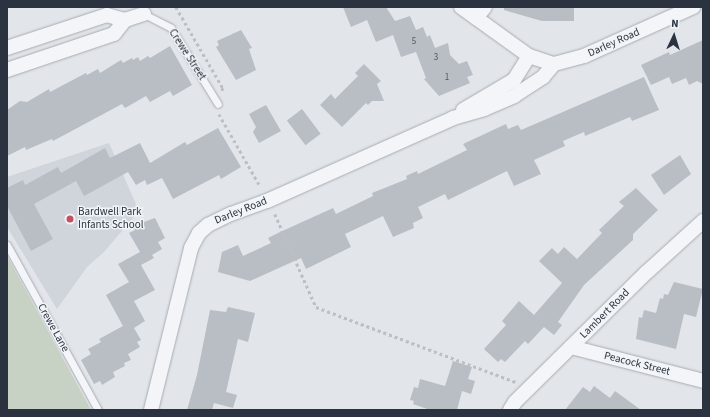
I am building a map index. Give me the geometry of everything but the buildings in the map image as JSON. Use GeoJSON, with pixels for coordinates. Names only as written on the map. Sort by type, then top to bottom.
{"type":"FeatureCollection","features":[{"type":"Feature","properties":{"kind":"street"},"geometry":{"type":"LineString","coordinates":[[461,7],[480,12],[528,56],[554,64]]}},
{"type":"Feature","properties":{"kind":"street","name":"Darley Road"},"geometry":{"type":"LineString","coordinates":[[151,410],[191,248],[199,232],[208,225],[453,118],[484,109],[514,96],[543,77],[554,64],[584,56],[693,7]]}},
{"type":"Feature","properties":{"kind":"street","name":"Crewe Street"},"geometry":{"type":"LineString","coordinates":[[125,20],[144,14]]}},
{"type":"Feature","properties":{"kind":"street"},"geometry":{"type":"LineString","coordinates":[[7,48],[107,15],[125,20],[114,34],[7,70]]}},
{"type":"Feature","properties":{"kind":"street","name":"Darley Road"},"geometry":{"type":"LineString","coordinates":[[453,118],[514,80],[528,56]]}},
{"type":"Feature","properties":{"kind":"street","name":"Lambert Road"},"geometry":{"type":"LineString","coordinates":[[510,410],[530,387],[647,272],[703,221]]}},
{"type":"Feature","properties":{"kind":"street","name":"Peacock Street"},"geometry":{"type":"LineString","coordinates":[[571,347],[703,381]]}},
{"type":"Feature","properties":{"kind":"lane","name":"Crewe Street"},"geometry":{"type":"LineString","coordinates":[[144,14],[170,28],[218,104]]}},
{"type":"Feature","properties":{"kind":"lane","name":"Crewe Lane"},"geometry":{"type":"LineString","coordinates":[[7,245],[98,410]]}},
{"type":"Feature","properties":{"kind":"path"},"geometry":{"type":"LineString","coordinates":[[275,214],[316,307],[530,387]]}},
{"type":"Feature","properties":{"kind":"shaded area","name":"Bardwell Park Infants School"},"geometry":{"type":"Polygon","coordinates":[[[109,143],[139,211],[104,252],[87,267],[57,309],[7,227],[7,177],[109,143]]]}},
{"type":"Feature","properties":{"kind":"green space"},"geometry":{"type":"Polygon","coordinates":[[[7,256],[91,410],[7,410],[7,256]]]}},
{"type":"Feature","properties":{"kind":"place","name":"Bardwell Park Infants School"},"geometry":{"type":"Point","coordinates":[70,219]}}]}
